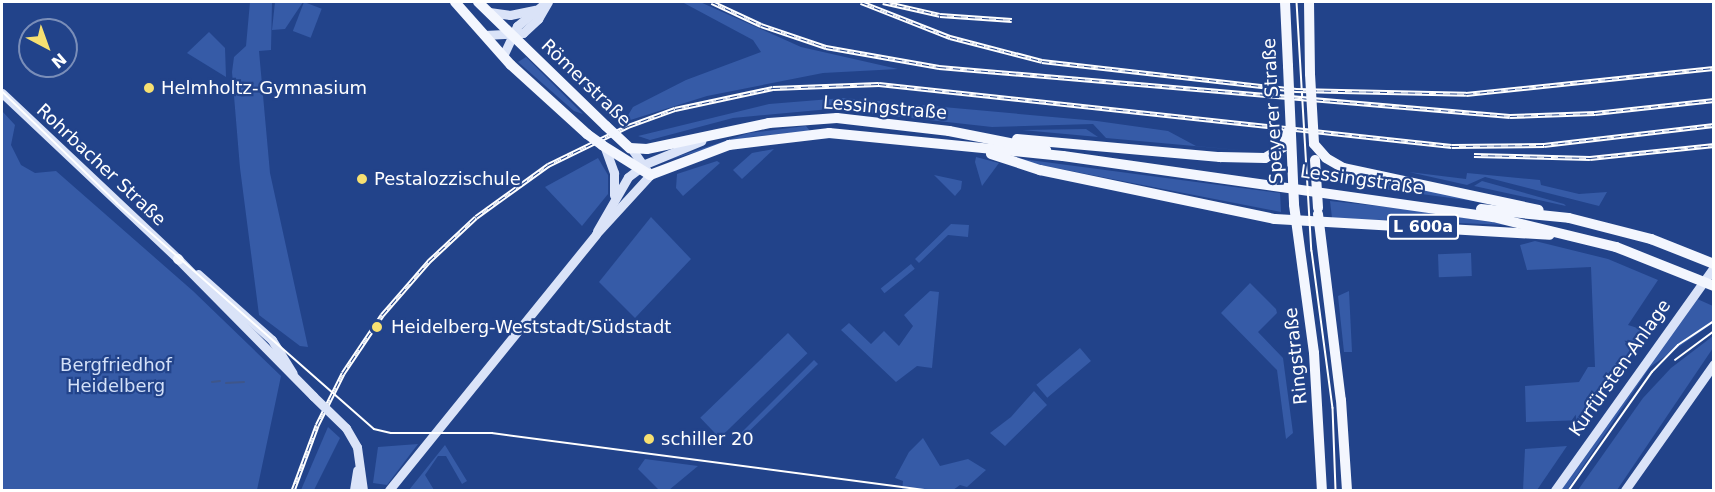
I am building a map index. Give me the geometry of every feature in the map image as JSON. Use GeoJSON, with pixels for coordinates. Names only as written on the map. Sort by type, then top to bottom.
{"type":"FeatureCollection","features":[{"type":"Feature","properties":{"kind":"main road","name":"Römerstraße"},"geometry":{"type":"LineString","coordinates":[[455,2],[503,56],[614,158],[642,167],[650,175]]}},
{"type":"Feature","properties":{"kind":"main road","name":"Römerstraße"},"geometry":{"type":"LineString","coordinates":[[478,2],[630,148],[647,149],[722,133]]}},
{"type":"Feature","properties":{"kind":"main road"},"geometry":{"type":"LineString","coordinates":[[484,35],[523,33],[538,19],[548,2]]}},
{"type":"Feature","properties":{"kind":"main road"},"geometry":{"type":"LineString","coordinates":[[503,56],[510,34],[548,2]]}},
{"type":"Feature","properties":{"kind":"main road","name":"Speyerer Straße"},"geometry":{"type":"LineString","coordinates":[[1285,2],[1295,219]]}},
{"type":"Feature","properties":{"kind":"main road"},"geometry":{"type":"LineString","coordinates":[[980,150],[1040,170],[1171,199],[1295,219],[1318,220],[1309,2]]}},
{"type":"Feature","properties":{"kind":"main road"},"geometry":{"type":"LineString","coordinates":[[489,12],[510,15],[536,10]]}},
{"type":"Feature","properties":{"kind":"main road","name":"Rohrbacher Straße"},"geometry":{"type":"LineString","coordinates":[[2,93],[179,259],[346,428],[357,447],[354,490]]}},
{"type":"Feature","properties":{"kind":"main road"},"geometry":{"type":"LineString","coordinates":[[829,133],[837,118]]}},
{"type":"Feature","properties":{"kind":"main road","name":"Lessingstraße"},"geometry":{"type":"LineString","coordinates":[[642,167],[722,133],[797,119],[837,118],[909,125],[1001,140],[1063,156]]}},
{"type":"Feature","properties":{"kind":"main road"},"geometry":{"type":"LineString","coordinates":[[1001,140],[1027,138],[1095,143],[1254,161],[1280,150],[1291,123]]}},
{"type":"Feature","properties":{"kind":"main road","name":"Lessingstraße"},"geometry":{"type":"LineString","coordinates":[[650,175],[729,145],[829,133],[895,137],[980,150],[1063,156],[1442,207],[1569,218],[1639,236],[1713,266]]}},
{"type":"Feature","properties":{"kind":"main road","name":"L 600a"},"geometry":{"type":"LineString","coordinates":[[1314,144],[1326,158],[1343,168],[1475,195],[1569,218]]}},
{"type":"Feature","properties":{"kind":"main road"},"geometry":{"type":"LineString","coordinates":[[596,234],[614,197],[642,167],[630,148]]}},
{"type":"Feature","properties":{"kind":"main road"},"geometry":{"type":"LineString","coordinates":[[614,158],[614,197]]}},
{"type":"Feature","properties":{"kind":"main road"},"geometry":{"type":"LineString","coordinates":[[389,490],[596,234],[650,175]]}},
{"type":"Feature","properties":{"kind":"main road","name":"Lessingstraße"},"geometry":{"type":"LineString","coordinates":[[1442,207],[1573,236],[1620,249],[1713,285]]}},
{"type":"Feature","properties":{"kind":"main road","name":"Ringstraße"},"geometry":{"type":"LineString","coordinates":[[1295,219],[1314,353],[1322,490]]}},
{"type":"Feature","properties":{"kind":"main road","name":"L 600a"},"geometry":{"type":"LineString","coordinates":[[1318,220],[1573,236]]}},
{"type":"Feature","properties":{"kind":"main road","name":"Ringstraße"},"geometry":{"type":"LineString","coordinates":[[1318,220],[1333,342],[1347,490]]}},
{"type":"Feature","properties":{"kind":"main road"},"geometry":{"type":"LineString","coordinates":[[1620,249],[1639,236]]}},
{"type":"Feature","properties":{"kind":"main road","name":"Kurfürsten-Anlage"},"geometry":{"type":"LineString","coordinates":[[1555,490],[1713,266]]}},
{"type":"Feature","properties":{"kind":"main road"},"geometry":{"type":"LineString","coordinates":[[1625,490],[1713,364]]}},
{"type":"Feature","properties":{"kind":"main road","name":"Rohrbacher Straße"},"geometry":{"type":"LineString","coordinates":[[357,468],[363,490]]}},
{"type":"Feature","properties":{"kind":"green space"},"geometry":{"type":"Polygon","coordinates":[[[250,2],[272,2],[271,50],[259,51],[270,173],[308,347],[300,346],[259,315],[240,168],[232,72],[234,57],[246,46],[250,2]]]}},
{"type":"Feature","properties":{"kind":"green space"},"geometry":{"type":"Polygon","coordinates":[[[275,2],[303,2],[285,29],[272,30],[275,2]]]}},
{"type":"Feature","properties":{"kind":"green space"},"geometry":{"type":"Polygon","coordinates":[[[304,2],[322,9],[311,38],[293,31],[304,2]]]}},
{"type":"Feature","properties":{"kind":"green space"},"geometry":{"type":"Polygon","coordinates":[[[682,2],[700,2],[801,47],[898,69],[823,73],[707,96],[624,122],[633,107],[686,80],[761,52],[753,40],[682,2]]]}},
{"type":"Feature","properties":{"kind":"green space"},"geometry":{"type":"Polygon","coordinates":[[[209,32],[225,48],[226,77],[187,53],[209,32]]]}},
{"type":"Feature","properties":{"kind":"green space"},"geometry":{"type":"Polygon","coordinates":[[[526,57],[583,114],[574,111],[518,62],[526,57]]]}},
{"type":"Feature","properties":{"kind":"green space"},"geometry":{"type":"Polygon","coordinates":[[[843,98],[1097,121],[1168,131],[1196,146],[1260,152],[1106,138],[1093,124],[992,127],[830,109],[733,118],[650,140],[638,136],[769,104],[843,98]]]}},
{"type":"Feature","properties":{"kind":"green space","name":"Bergfriedhof Heidelberg"},"geometry":{"type":"Polygon","coordinates":[[[2,111],[15,125],[11,145],[21,165],[35,173],[56,171],[193,291],[281,376],[257,490],[2,490],[2,111]]]}},
{"type":"Feature","properties":{"kind":"green space"},"geometry":{"type":"Polygon","coordinates":[[[806,126],[810,131],[750,137],[664,161],[749,133],[806,126]]]}},
{"type":"Feature","properties":{"kind":"green space"},"geometry":{"type":"Polygon","coordinates":[[[1086,129],[1098,137],[1022,130],[1086,129]]]}},
{"type":"Feature","properties":{"kind":"green space"},"geometry":{"type":"Polygon","coordinates":[[[774,149],[742,179],[733,170],[752,153],[774,149]]]}},
{"type":"Feature","properties":{"kind":"green space"},"geometry":{"type":"Polygon","coordinates":[[[976,157],[999,163],[982,186],[975,162],[976,157]]]}},
{"type":"Feature","properties":{"kind":"green space"},"geometry":{"type":"Polygon","coordinates":[[[598,158],[608,175],[608,194],[582,226],[545,187],[598,158]]]}},
{"type":"Feature","properties":{"kind":"green space"},"geometry":{"type":"Polygon","coordinates":[[[1022,159],[1280,193],[1281,212],[1020,161],[1022,159]]]}},
{"type":"Feature","properties":{"kind":"green space"},"geometry":{"type":"Polygon","coordinates":[[[717,161],[720,163],[683,196],[676,188],[677,174],[717,161]]]}},
{"type":"Feature","properties":{"kind":"green space"},"geometry":{"type":"Polygon","coordinates":[[[1409,172],[1466,179],[1467,173],[1540,180],[1541,185],[1579,194],[1607,192],[1599,206],[1485,177],[1467,185],[1409,172]]]}},
{"type":"Feature","properties":{"kind":"green space"},"geometry":{"type":"Polygon","coordinates":[[[934,175],[962,181],[961,189],[955,196],[934,175]]]}},
{"type":"Feature","properties":{"kind":"green space"},"geometry":{"type":"Polygon","coordinates":[[[1379,181],[1504,205],[1353,185],[1379,181]]]}},
{"type":"Feature","properties":{"kind":"green space"},"geometry":{"type":"Polygon","coordinates":[[[1482,181],[1564,204],[1566,206],[1474,186],[1482,181]]]}},
{"type":"Feature","properties":{"kind":"green space"},"geometry":{"type":"Polygon","coordinates":[[[1330,201],[1417,210],[1509,225],[1332,218],[1330,201]]]}},
{"type":"Feature","properties":{"kind":"green space"},"geometry":{"type":"Polygon","coordinates":[[[651,217],[691,259],[635,318],[599,282],[651,217]]]}},
{"type":"Feature","properties":{"kind":"green space"},"geometry":{"type":"Polygon","coordinates":[[[951,224],[969,225],[968,237],[948,235],[919,263],[915,259],[951,224]]]}},
{"type":"Feature","properties":{"kind":"green space"},"geometry":{"type":"Polygon","coordinates":[[[1535,241],[1608,259],[1658,280],[1628,325],[1644,330],[1583,420],[1526,422],[1525,386],[1579,382],[1588,367],[1595,367],[1591,267],[1527,270],[1520,245],[1535,241]]]}},
{"type":"Feature","properties":{"kind":"green space"},"geometry":{"type":"Polygon","coordinates":[[[1471,253],[1472,276],[1439,277],[1438,254],[1471,253]]]}},
{"type":"Feature","properties":{"kind":"green space"},"geometry":{"type":"Polygon","coordinates":[[[911,264],[915,269],[884,293],[881,289],[911,264]]]}},
{"type":"Feature","properties":{"kind":"green space"},"geometry":{"type":"Polygon","coordinates":[[[1250,283],[1276,309],[1277,313],[1258,332],[1283,358],[1293,433],[1286,439],[1277,370],[1221,313],[1250,283]]]}},
{"type":"Feature","properties":{"kind":"green space"},"geometry":{"type":"Polygon","coordinates":[[[930,291],[939,292],[932,368],[917,366],[896,382],[841,330],[849,323],[871,344],[884,331],[899,346],[913,326],[904,315],[930,291]]]}},
{"type":"Feature","properties":{"kind":"green space"},"geometry":{"type":"Polygon","coordinates":[[[1349,291],[1352,352],[1344,352],[1338,296],[1349,291]]]}},
{"type":"Feature","properties":{"kind":"green space"},"geometry":{"type":"Polygon","coordinates":[[[1695,298],[1713,306],[1713,323],[1650,367],[1567,490],[1560,490],[1695,298]]]}},
{"type":"Feature","properties":{"kind":"green space"},"geometry":{"type":"Polygon","coordinates":[[[788,333],[807,353],[720,438],[700,418],[788,333]]]}},
{"type":"Feature","properties":{"kind":"green space"},"geometry":{"type":"Polygon","coordinates":[[[1713,336],[1713,348],[1617,490],[1578,490],[1643,398],[1671,368],[1713,336]]]}},
{"type":"Feature","properties":{"kind":"green space"},"geometry":{"type":"Polygon","coordinates":[[[1080,348],[1091,361],[1047,398],[1036,385],[1080,348]]]}},
{"type":"Feature","properties":{"kind":"green space"},"geometry":{"type":"Polygon","coordinates":[[[814,360],[818,364],[733,447],[730,444],[814,360]]]}},
{"type":"Feature","properties":{"kind":"green space"},"geometry":{"type":"Polygon","coordinates":[[[1034,391],[1047,405],[1005,446],[990,433],[1011,417],[1034,391]]]}},
{"type":"Feature","properties":{"kind":"green space"},"geometry":{"type":"Polygon","coordinates":[[[328,427],[340,438],[314,490],[301,490],[328,427]]]}},
{"type":"Feature","properties":{"kind":"green space"},"geometry":{"type":"Polygon","coordinates":[[[923,438],[940,466],[968,459],[986,470],[967,487],[960,485],[953,490],[902,490],[903,481],[895,478],[909,452],[923,438]]]}},
{"type":"Feature","properties":{"kind":"green space"},"geometry":{"type":"Polygon","coordinates":[[[418,444],[387,485],[373,483],[378,447],[418,444]]]}},
{"type":"Feature","properties":{"kind":"green space"},"geometry":{"type":"Polygon","coordinates":[[[445,445],[467,481],[462,484],[446,456],[438,456],[425,475],[434,490],[409,490],[445,445]]]}},
{"type":"Feature","properties":{"kind":"green space"},"geometry":{"type":"Polygon","coordinates":[[[1567,446],[1537,490],[1523,490],[1525,449],[1567,446]]]}},
{"type":"Feature","properties":{"kind":"green space"},"geometry":{"type":"Polygon","coordinates":[[[645,459],[698,466],[669,490],[659,490],[638,469],[645,459]]]}},
{"type":"Feature","properties":{"kind":"waterway"},"geometry":{"type":"LineString","coordinates":[[212,382],[220,381]]}},
{"type":"Feature","properties":{"kind":"waterway"},"geometry":{"type":"LineString","coordinates":[[226,383],[244,382]]}},
{"type":"Feature","properties":{"kind":"tram line"},"geometry":{"type":"LineString","coordinates":[[1297,2],[1312,251],[1333,408],[1336,490]]}},
{"type":"Feature","properties":{"kind":"tram line"},"geometry":{"type":"LineString","coordinates":[[2,91],[117,203],[374,429],[391,433],[492,433],[924,490]]}},
{"type":"Feature","properties":{"kind":"tram line"},"geometry":{"type":"LineString","coordinates":[[1569,490],[1652,372],[1678,345],[1714,321]]}},
{"type":"Feature","properties":{"kind":"tram line"},"geometry":{"type":"LineString","coordinates":[[1675,360],[1714,331]]}},
{"type":"Feature","properties":{"kind":"railway"},"geometry":{"type":"LineString","coordinates":[[712,2],[761,25],[826,47],[939,67],[1510,116],[1595,113],[1714,100]]}},
{"type":"Feature","properties":{"kind":"railway"},"geometry":{"type":"LineString","coordinates":[[861,2],[950,37],[1042,61],[1296,90],[1466,94],[1714,68]]}},
{"type":"Feature","properties":{"kind":"railway"},"geometry":{"type":"LineString","coordinates":[[883,2],[940,15],[1012,20]]}},
{"type":"Feature","properties":{"kind":"railway"},"geometry":{"type":"LineString","coordinates":[[293,490],[317,425],[343,373],[382,315],[429,261],[476,217],[548,165],[628,126],[675,109],[773,88],[879,84],[1452,146],[1544,145],[1714,125]]}},
{"type":"Feature","properties":{"kind":"railway"},"geometry":{"type":"LineString","coordinates":[[1474,155],[1590,158],[1714,145]]}},
{"type":"Feature","properties":{"kind":"place","name":"Helmholtz-Gymnasium"},"geometry":{"type":"Point","coordinates":[149,88]}},
{"type":"Feature","properties":{"kind":"place","name":"Pestalozzischule"},"geometry":{"type":"Point","coordinates":[362,179]}},
{"type":"Feature","properties":{"kind":"place","name":"Heidelberg-Weststadt/Südstadt"},"geometry":{"type":"Point","coordinates":[377,327]}},
{"type":"Feature","properties":{"kind":"place","name":"schiller 20"},"geometry":{"type":"Point","coordinates":[649,439]}}]}
